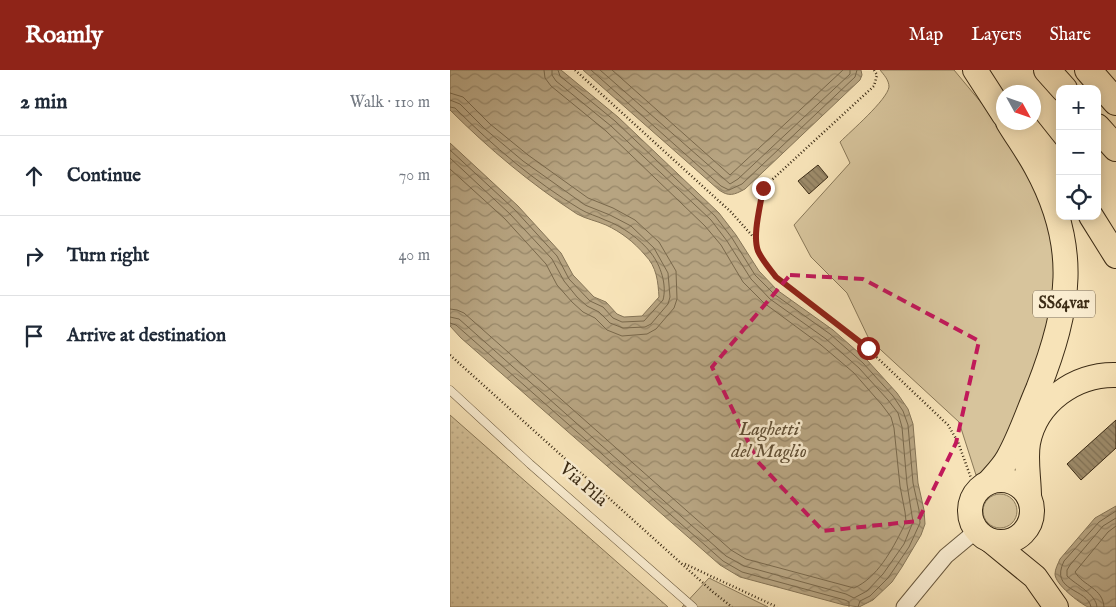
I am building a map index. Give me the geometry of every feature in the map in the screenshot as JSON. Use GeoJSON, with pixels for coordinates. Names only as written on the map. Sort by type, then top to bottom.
{"type":"FeatureCollection","features":[{"type":"Feature","properties":{"kind":"highway"},"geometry":{"type":"LineString","coordinates":[[976,70],[996,91]]}},
{"type":"Feature","properties":{"kind":"highway"},"geometry":{"type":"LineString","coordinates":[[976,70],[996,102]]}},
{"type":"Feature","properties":{"kind":"highway"},"geometry":{"type":"LineString","coordinates":[[1047,70],[1060,85]]}},
{"type":"Feature","properties":{"kind":"highway"},"geometry":{"type":"LineString","coordinates":[[1088,70],[1116,102]]}},
{"type":"Feature","properties":{"kind":"highway","name":"SS64var"},"geometry":{"type":"LineString","coordinates":[[984,536],[970,516],[970,507],[983,487],[1005,463],[1011,452],[1052,353],[1063,312],[1066,287],[1064,246],[1054,206],[1036,166],[1013,130]]}},
{"type":"Feature","properties":{"kind":"highway"},"geometry":{"type":"LineString","coordinates":[[1029,130],[1056,164]]}},
{"type":"Feature","properties":{"kind":"highway"},"geometry":{"type":"LineString","coordinates":[[1100,130],[1116,148]]}},
{"type":"Feature","properties":{"kind":"highway"},"geometry":{"type":"LineString","coordinates":[[1094,220],[1116,256]]}},
{"type":"Feature","properties":{"kind":"highway"},"geometry":{"type":"LineString","coordinates":[[984,536],[1001,543],[1010,542],[1026,530],[1032,514],[1029,497],[1028,444],[1040,414],[1061,391],[1076,382],[1093,376],[1116,375]]}},
{"type":"Feature","properties":{"kind":"highway"},"geometry":{"type":"LineString","coordinates":[[983,487],[998,480],[1008,480],[1024,490],[1029,497]]}},
{"type":"Feature","properties":{"kind":"highway"},"geometry":{"type":"LineString","coordinates":[[1026,530],[1028,552],[1035,577]]}},
{"type":"Feature","properties":{"kind":"highway"},"geometry":{"type":"LineString","coordinates":[[984,536],[1035,577],[1056,607]]}},
{"type":"Feature","properties":{"kind":"street"},"geometry":{"type":"LineString","coordinates":[[904,607],[946,556],[984,536]]}},
{"type":"Feature","properties":{"kind":"lane","name":"Via Pila"},"geometry":{"type":"LineString","coordinates":[[450,390],[530,464],[693,607]]}},
{"type":"Feature","properties":{"kind":"path"},"geometry":{"type":"LineString","coordinates":[[575,70],[731,212],[756,240]]}},
{"type":"Feature","properties":{"kind":"path"},"geometry":{"type":"LineString","coordinates":[[874,70],[877,75],[876,81],[870,90],[763,188],[756,240],[758,251],[776,277],[868,348],[948,426],[983,487]]}},
{"type":"Feature","properties":{"kind":"path"},"geometry":{"type":"LineString","coordinates":[[450,354],[713,592],[732,607]]}},
{"type":"Feature","properties":{"kind":"path"},"geometry":{"type":"LineString","coordinates":[[682,562],[777,607]]}},
{"type":"Feature","properties":{"kind":"highlighted area"},"geometry":{"type":"Polygon","coordinates":[[[790,275],[863,279],[979,341],[956,443],[918,521],[823,531],[758,462],[712,367],[790,275]]]}},
{"type":"Feature","properties":{"kind":"shaded area"},"geometry":{"type":"Polygon","coordinates":[[[880,70],[954,70],[989,112],[996,122],[996,130],[1001,130],[1030,172],[1057,252],[1054,314],[1004,447],[981,474],[976,475],[959,422],[869,339],[847,293],[811,257],[794,225],[850,163],[840,142],[882,100],[889,87],[886,78],[880,70]]]}},
{"type":"Feature","properties":{"kind":"shaded area"},"geometry":{"type":"Polygon","coordinates":[[[450,415],[668,607],[450,607],[450,415]]]}},
{"type":"Feature","properties":{"kind":"shaded area"},"geometry":{"type":"Polygon","coordinates":[[[1000,494],[1007,495],[1012,499],[1016,504],[1016,518],[1012,523],[1007,527],[1000,528],[993,527],[988,523],[984,518],[983,511],[984,504],[988,499],[993,495],[1000,494]]]}},
{"type":"Feature","properties":{"kind":"shaded area"},"geometry":{"type":"Polygon","coordinates":[[[709,578],[768,607],[682,607],[709,578]]]}},
{"type":"Feature","properties":{"kind":"water","name":"Laghetti del Maglio"},"geometry":{"type":"Polygon","coordinates":[[[450,70],[561,70],[618,117],[719,213],[736,235],[759,271],[777,290],[833,330],[867,360],[897,393],[908,409],[913,424],[918,483],[925,524],[921,535],[892,582],[873,600],[859,607],[844,605],[740,577],[720,565],[461,338],[450,326],[450,143],[518,206],[561,253],[573,275],[594,297],[606,302],[617,314],[624,317],[642,316],[659,297],[657,280],[652,265],[632,242],[612,228],[577,214],[543,191],[495,152],[450,110],[450,70]]]}},
{"type":"Feature","properties":{"kind":"water"},"geometry":{"type":"Polygon","coordinates":[[[583,70],[861,70],[862,75],[860,80],[745,189],[735,194],[729,194],[719,190],[583,70]]]}},
{"type":"Feature","properties":{"kind":"water"},"geometry":{"type":"Polygon","coordinates":[[[1116,506],[1116,607],[1088,607],[1063,588],[1056,578],[1056,570],[1060,559],[1095,518],[1116,506]]]}},
{"type":"Feature","properties":{"kind":"building"},"geometry":{"type":"Polygon","coordinates":[[[818,165],[828,177],[809,194],[798,181],[818,165]]]}},
{"type":"Feature","properties":{"kind":"building"},"geometry":{"type":"Polygon","coordinates":[[[1116,420],[1116,448],[1081,480],[1067,464],[1116,420]]]}},
{"type":"Feature","properties":{"kind":"route"},"geometry":{"type":"LineString","coordinates":[[763,188],[756,240],[758,251],[766,265],[776,277],[868,348]]}}]}
